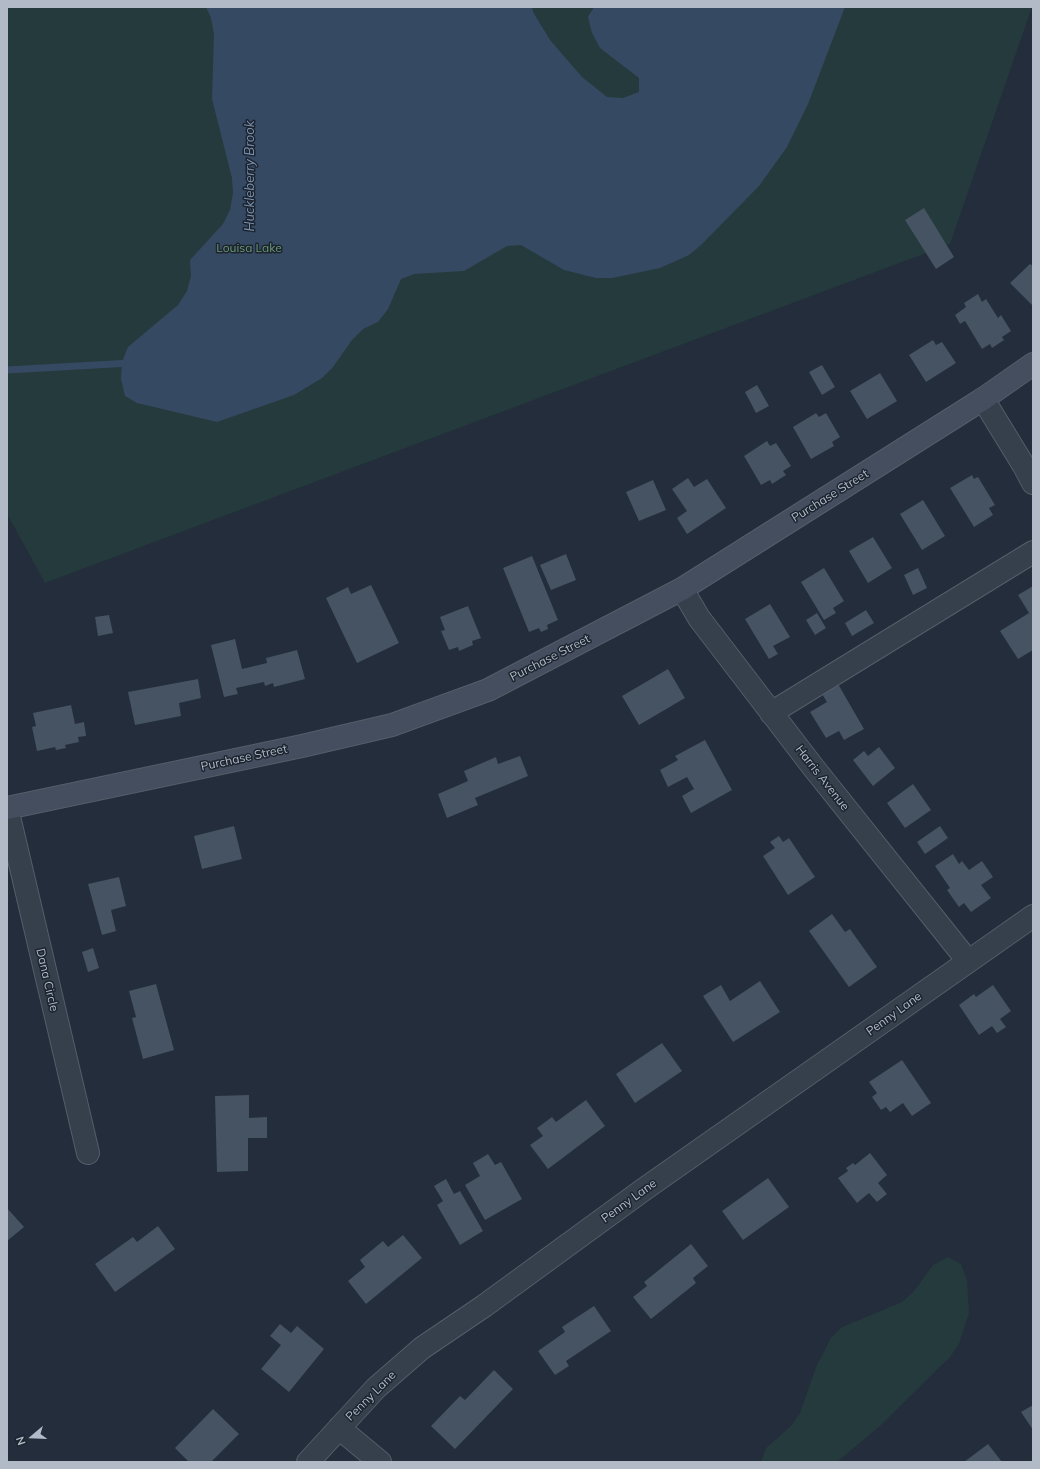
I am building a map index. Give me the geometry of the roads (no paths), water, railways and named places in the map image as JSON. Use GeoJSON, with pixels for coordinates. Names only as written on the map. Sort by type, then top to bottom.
{"type":"FeatureCollection","features":[{"type":"Feature","properties":{"kind":"main road","name":"Purchase Street"},"geometry":{"type":"LineString","coordinates":[[7,808],[302,746],[392,725],[488,690],[682,589],[983,399],[1033,364]]}},
{"type":"Feature","properties":{"kind":"street"},"geometry":{"type":"LineString","coordinates":[[983,399],[1033,483]]}},
{"type":"Feature","properties":{"kind":"street"},"geometry":{"type":"LineString","coordinates":[[771,713],[1033,552]]}},
{"type":"Feature","properties":{"kind":"street","name":"Harris Avenue"},"geometry":{"type":"LineString","coordinates":[[682,589],[700,618],[813,768],[968,961]]}},
{"type":"Feature","properties":{"kind":"street","name":"Dana Circle"},"geometry":{"type":"LineString","coordinates":[[7,808],[88,1152]]}},
{"type":"Feature","properties":{"kind":"street","name":"Penny Lane"},"geometry":{"type":"LineString","coordinates":[[308,1462],[376,1388],[422,1348],[484,1306],[643,1190],[1033,916]]}},
{"type":"Feature","properties":{"kind":"street"},"geometry":{"type":"LineString","coordinates":[[339,1428],[380,1462]]}},
{"type":"Feature","properties":{"kind":"water","name":"Louisa Lake"},"geometry":{"type":"Polygon","coordinates":[[[206,7],[532,7],[533,12],[550,40],[582,77],[607,97],[623,98],[639,92],[639,78],[600,48],[592,33],[588,17],[594,7],[845,7],[808,104],[787,147],[759,186],[701,245],[689,255],[660,268],[612,278],[596,278],[564,270],[521,245],[507,246],[464,271],[414,274],[401,279],[388,309],[378,322],[363,329],[352,340],[333,367],[322,378],[294,395],[217,422],[137,403],[125,396],[121,379],[122,362],[128,347],[178,305],[187,291],[191,276],[190,260],[223,224],[230,210],[233,193],[232,178],[212,99],[214,34],[211,18],[206,7]]]}},
{"type":"Feature","properties":{"kind":"waterway","name":"Huckleberry Brook"},"geometry":{"type":"LineString","coordinates":[[7,370],[131,363]]}}]}
